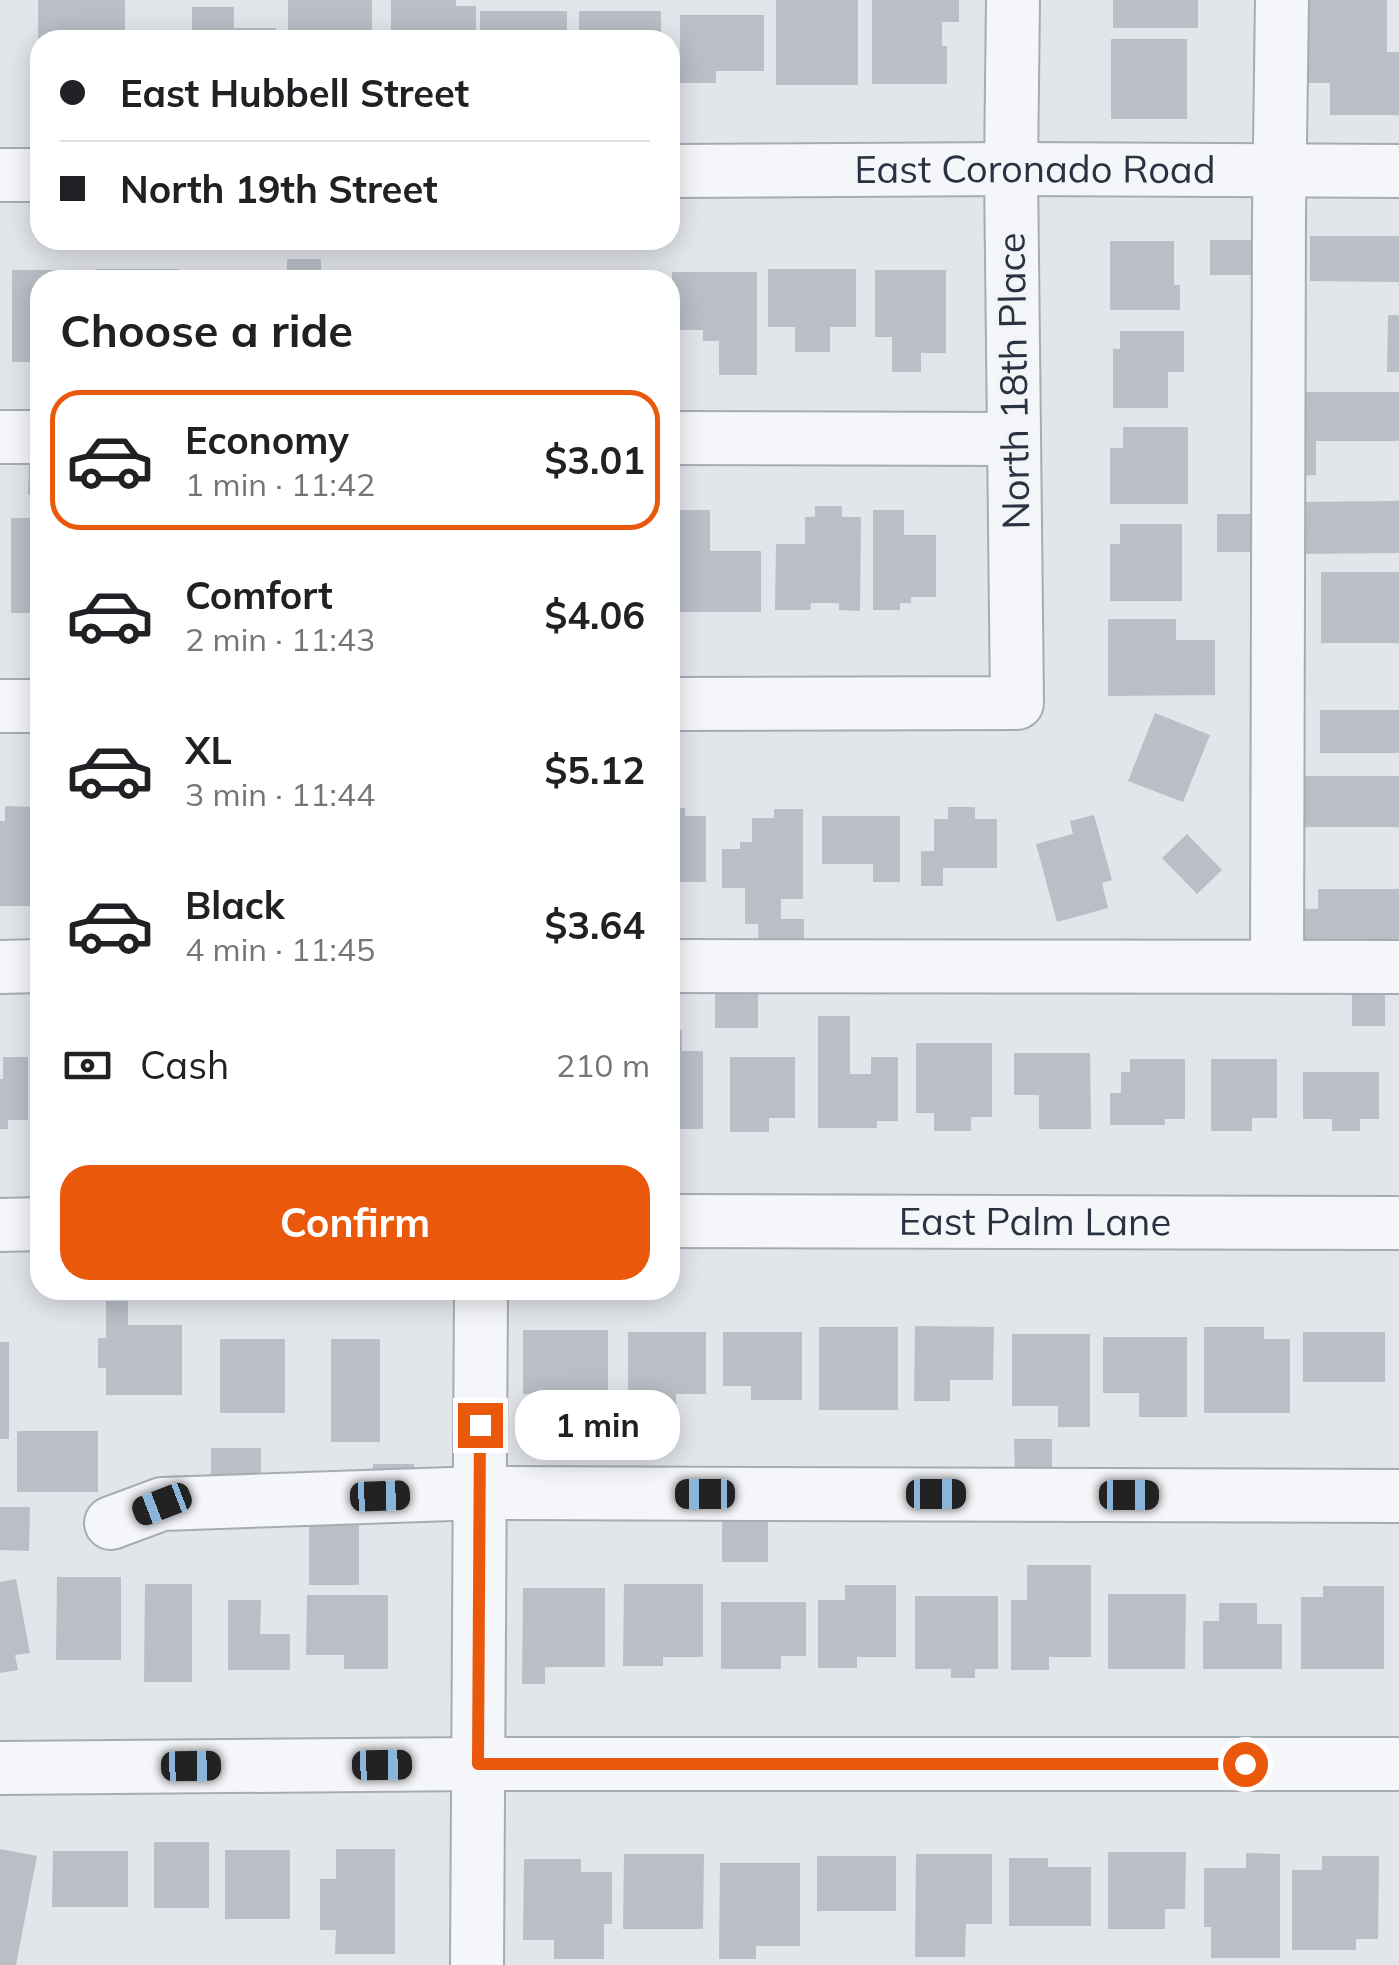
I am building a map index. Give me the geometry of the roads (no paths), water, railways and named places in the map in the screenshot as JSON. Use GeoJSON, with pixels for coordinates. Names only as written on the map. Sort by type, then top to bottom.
{"type":"FeatureCollection","features":[{"type":"Feature","properties":{"kind":"street","name":"North 18th Place"},"geometry":{"type":"LineString","coordinates":[[680,704],[1017,703],[1013,0]]}},
{"type":"Feature","properties":{"kind":"street"},"geometry":{"type":"LineString","coordinates":[[1277,966],[1282,0]]}},
{"type":"Feature","properties":{"kind":"street","name":"East Coronado Road"},"geometry":{"type":"LineString","coordinates":[[680,172],[1399,171]]}},
{"type":"Feature","properties":{"kind":"street"},"geometry":{"type":"LineString","coordinates":[[0,175],[30,175]]}},
{"type":"Feature","properties":{"kind":"street"},"geometry":{"type":"LineString","coordinates":[[0,437],[30,437]]}},
{"type":"Feature","properties":{"kind":"street"},"geometry":{"type":"LineString","coordinates":[[680,438],[1014,439]]}},
{"type":"Feature","properties":{"kind":"street"},"geometry":{"type":"LineString","coordinates":[[0,706],[30,706]]}},
{"type":"Feature","properties":{"kind":"street"},"geometry":{"type":"LineString","coordinates":[[0,966],[30,966]]}},
{"type":"Feature","properties":{"kind":"street"},"geometry":{"type":"LineString","coordinates":[[680,966],[1399,967]]}},
{"type":"Feature","properties":{"kind":"street","name":"East Palm Lane"},"geometry":{"type":"LineString","coordinates":[[680,1221],[1399,1223]]}},
{"type":"Feature","properties":{"kind":"street"},"geometry":{"type":"LineString","coordinates":[[0,1224],[30,1224]]}},
{"type":"Feature","properties":{"kind":"street"},"geometry":{"type":"LineString","coordinates":[[477,1965],[481,1300]]}},
{"type":"Feature","properties":{"kind":"street"},"geometry":{"type":"LineString","coordinates":[[111,1523],[162,1504],[480,1493],[1399,1496]]}},
{"type":"Feature","properties":{"kind":"street"},"geometry":{"type":"LineString","coordinates":[[0,1768],[1399,1764]]}}]}
